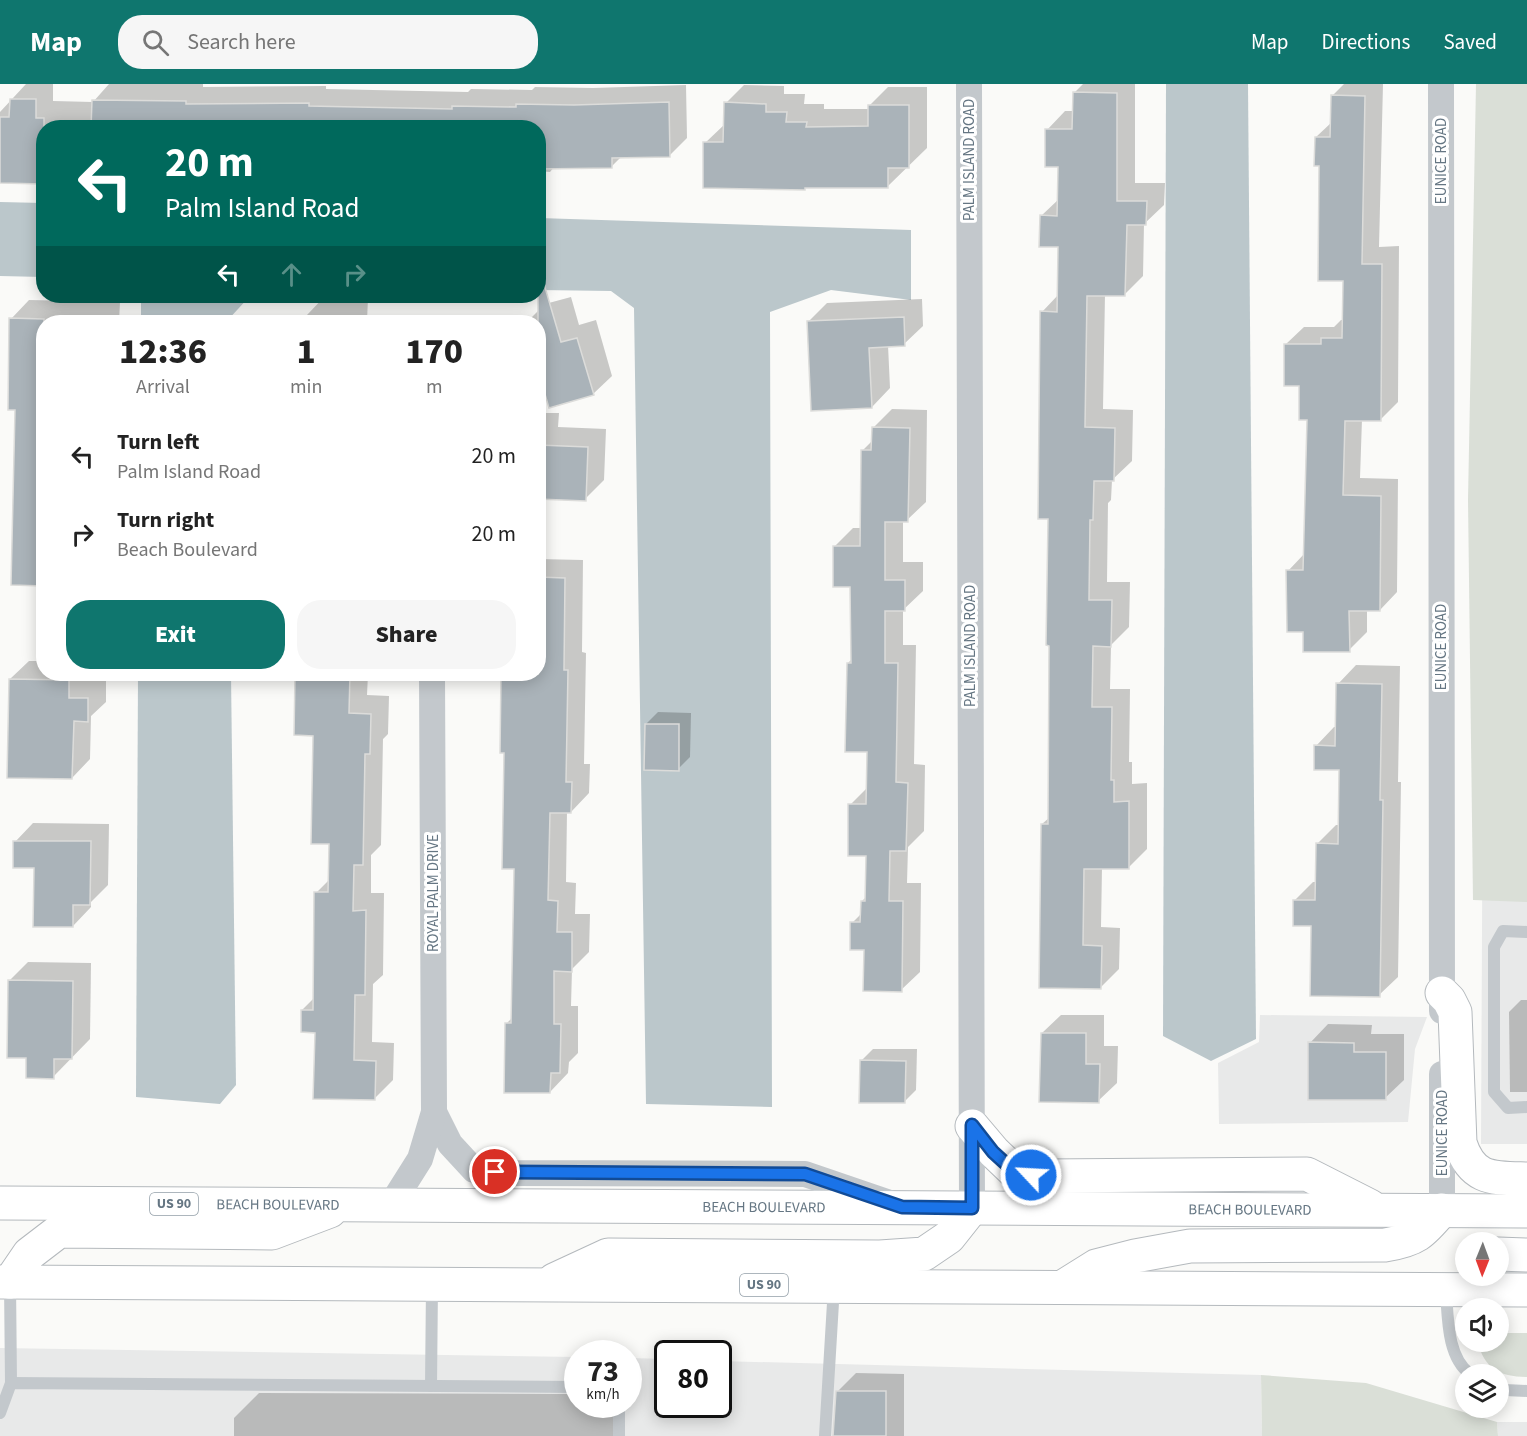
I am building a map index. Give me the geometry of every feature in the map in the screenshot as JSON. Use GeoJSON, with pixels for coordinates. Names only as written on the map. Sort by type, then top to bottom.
{"type":"FeatureCollection","features":[{"type":"Feature","properties":{"kind":"highway"},"geometry":{"type":"LineString","coordinates":[[1442,993],[1449,1000],[1455,1012],[1460,1143],[1465,1160],[1485,1176],[1527,1179]]}},
{"type":"Feature","properties":{"kind":"highway"},"geometry":{"type":"LineString","coordinates":[[972,1125],[993,1152],[1016,1173],[1046,1176],[1306,1174],[1377,1210]]}},
{"type":"Feature","properties":{"kind":"highway","name":"BEACH BOULEVARD"},"geometry":{"type":"LineString","coordinates":[[0,1203],[1527,1211]]}},
{"type":"Feature","properties":{"kind":"highway"},"geometry":{"type":"LineString","coordinates":[[5,1282],[29,1254],[59,1231],[272,1233],[348,1204]]}},
{"type":"Feature","properties":{"kind":"highway"},"geometry":{"type":"LineString","coordinates":[[544,1284],[608,1255],[880,1257],[924,1254],[949,1237],[972,1208]]}},
{"type":"Feature","properties":{"kind":"highway"},"geometry":{"type":"LineString","coordinates":[[1062,1287],[1096,1266],[1190,1246],[1385,1245],[1406,1242],[1423,1233],[1442,1210]]}},
{"type":"Feature","properties":{"kind":"highway"},"geometry":{"type":"LineString","coordinates":[[1509,1254],[1527,1255]]}},
{"type":"Feature","properties":{"kind":"highway","name":"US 90"},"geometry":{"type":"LineString","coordinates":[[5,1282],[1062,1287],[1455,1280]]}},
{"type":"Feature","properties":{"kind":"highway","name":"US 90"},"geometry":{"type":"LineString","coordinates":[[1499,1286],[1527,1290]]}},
{"type":"Feature","properties":{"kind":"street","name":"PALM ISLAND ROAD"},"geometry":{"type":"LineString","coordinates":[[969,84],[972,1208]]}},
{"type":"Feature","properties":{"kind":"street","name":"EUNICE ROAD"},"geometry":{"type":"LineString","coordinates":[[1441,84],[1442,1210]]}},
{"type":"Feature","properties":{"kind":"street","name":"ROYAL PALM DRIVE"},"geometry":{"type":"LineString","coordinates":[[392,1205],[420,1159],[434,1112],[432,681]]}},
{"type":"Feature","properties":{"kind":"street","name":"ROYAL PALM DRIVE"},"geometry":{"type":"LineString","coordinates":[[434,1112],[450,1144],[474,1170],[516,1173],[805,1174],[902,1207]]}},
{"type":"Feature","properties":{"kind":"lane"},"geometry":{"type":"LineString","coordinates":[[1527,932],[1503,931],[1494,947],[1494,1092],[1508,1108],[1527,1107]]}},
{"type":"Feature","properties":{"kind":"lane"},"geometry":{"type":"LineString","coordinates":[[0,1413],[11,1383],[5,1282]]}},
{"type":"Feature","properties":{"kind":"lane"},"geometry":{"type":"LineString","coordinates":[[431,1386],[432,1283]]}},
{"type":"Feature","properties":{"kind":"lane"},"geometry":{"type":"LineString","coordinates":[[825,1436],[834,1285]]}},
{"type":"Feature","properties":{"kind":"lane"},"geometry":{"type":"LineString","coordinates":[[1455,1286],[1451,1339],[1460,1364]]}},
{"type":"Feature","properties":{"kind":"lane"},"geometry":{"type":"LineString","coordinates":[[11,1383],[564,1386]]}},
{"type":"Feature","properties":{"kind":"lane"},"geometry":{"type":"LineString","coordinates":[[1509,1389],[1527,1391]]}},
{"type":"Feature","properties":{"kind":"lane"},"geometry":{"type":"LineString","coordinates":[[619,1418],[619,1436]]}},
{"type":"Feature","properties":{"kind":"shaded area"},"geometry":{"type":"Polygon","coordinates":[[[1166,84],[1248,84],[1256,1039],[1211,1061],[1163,1036],[1166,84]]]}},
{"type":"Feature","properties":{"kind":"shaded area"},"geometry":{"type":"Polygon","coordinates":[[[1476,84],[1527,84],[1527,902],[1473,900],[1468,500],[1476,84]]]}},
{"type":"Feature","properties":{"kind":"shaded area"},"geometry":{"type":"Polygon","coordinates":[[[1486,84],[1527,84],[1527,1144],[1481,1144],[1486,84]]]}},
{"type":"Feature","properties":{"kind":"shaded area"},"geometry":{"type":"Polygon","coordinates":[[[0,202],[36,203],[36,277],[0,276],[0,202]]]}},
{"type":"Feature","properties":{"kind":"shaded area"},"geometry":{"type":"Polygon","coordinates":[[[546,218],[911,230],[911,300],[831,290],[770,312],[772,1107],[646,1104],[634,308],[611,291],[546,290],[546,218]]]}},
{"type":"Feature","properties":{"kind":"shaded area"},"geometry":{"type":"Polygon","coordinates":[[[141,303],[244,303],[232,315],[141,315],[141,303]]]}},
{"type":"Feature","properties":{"kind":"shaded area"},"geometry":{"type":"Polygon","coordinates":[[[138,681],[231,681],[236,1085],[220,1104],[136,1097],[138,681]]]}},
{"type":"Feature","properties":{"kind":"shaded area"},"geometry":{"type":"Polygon","coordinates":[[[1260,1015],[1427,1017],[1415,1049],[1408,1122],[1219,1124],[1218,1063],[1259,1042],[1260,1015]]]}},
{"type":"Feature","properties":{"kind":"shaded area"},"geometry":{"type":"Polygon","coordinates":[[[1509,1333],[1527,1333],[1527,1377],[1509,1375],[1509,1364],[1489,1364],[1481,1352],[1509,1352],[1509,1333]]]}},
{"type":"Feature","properties":{"kind":"shaded area"},"geometry":{"type":"Polygon","coordinates":[[[0,1348],[564,1357],[564,1418],[642,1418],[642,1358],[654,1359],[654,1418],[732,1418],[732,1361],[1261,1375],[1262,1436],[0,1436],[0,1348]]]}},
{"type":"Feature","properties":{"kind":"shaded area"},"geometry":{"type":"Polygon","coordinates":[[[1261,1375],[1366,1383],[1455,1409],[1455,1418],[1484,1418],[1497,1422],[1498,1436],[1262,1436],[1261,1375]]]}},
{"type":"Feature","properties":{"kind":"shaded area"},"geometry":{"type":"Polygon","coordinates":[[[1497,1422],[1527,1422],[1527,1436],[1498,1436],[1497,1422]]]}},
{"type":"Feature","properties":{"kind":"building"},"geometry":{"type":"Polygon","coordinates":[[[1073,92],[1117,93],[1117,201],[1147,201],[1146,225],[1127,225],[1125,296],[1087,296],[1085,427],[1115,428],[1114,481],[1094,481],[1093,520],[1090,520],[1089,600],[1112,600],[1111,647],[1093,646],[1092,707],[1112,707],[1111,780],[1114,780],[1114,802],[1129,801],[1129,869],[1084,869],[1083,945],[1102,946],[1101,989],[1039,988],[1041,824],[1048,824],[1049,646],[1046,645],[1048,519],[1038,519],[1040,311],[1057,312],[1058,247],[1039,247],[1040,215],[1057,216],[1058,167],[1045,167],[1045,129],[1072,129],[1073,92]]]}},
{"type":"Feature","properties":{"kind":"building"},"geometry":{"type":"Polygon","coordinates":[[[1331,95],[1365,96],[1362,264],[1382,264],[1381,421],[1345,421],[1343,495],[1381,496],[1380,611],[1349,611],[1350,652],[1303,652],[1303,632],[1287,632],[1286,570],[1303,570],[1307,420],[1299,420],[1299,386],[1284,386],[1284,344],[1321,344],[1321,338],[1342,338],[1343,281],[1318,281],[1319,166],[1314,166],[1315,137],[1330,137],[1331,95]]]}},
{"type":"Feature","properties":{"kind":"building"},"geometry":{"type":"Polygon","coordinates":[[[10,99],[36,99],[36,118],[44,118],[44,120],[36,120],[36,184],[0,183],[0,117],[9,117],[10,99]]]}},
{"type":"Feature","properties":{"kind":"building"},"geometry":{"type":"Polygon","coordinates":[[[92,100],[186,101],[186,104],[309,103],[309,106],[452,109],[452,106],[516,107],[516,104],[669,102],[670,157],[612,158],[612,168],[546,169],[546,120],[91,120],[92,100]]]}},
{"type":"Feature","properties":{"kind":"building"},"geometry":{"type":"Polygon","coordinates":[[[724,102],[766,104],[766,112],[787,112],[786,122],[807,122],[806,127],[868,126],[868,105],[909,105],[909,168],[888,168],[888,188],[805,188],[805,190],[703,188],[703,142],[723,142],[724,102]]]}},
{"type":"Feature","properties":{"kind":"building"},"geometry":{"type":"Polygon","coordinates":[[[546,291],[561,342],[577,338],[594,395],[549,408],[546,398],[546,315],[538,315],[538,303],[546,303],[546,291]]]}},
{"type":"Feature","properties":{"kind":"building"},"geometry":{"type":"Polygon","coordinates":[[[904,317],[905,346],[869,348],[872,408],[811,411],[807,321],[904,317]]]}},
{"type":"Feature","properties":{"kind":"building"},"geometry":{"type":"Polygon","coordinates":[[[9,318],[36,319],[36,586],[11,585],[15,410],[8,410],[9,318]]]}},
{"type":"Feature","properties":{"kind":"building"},"geometry":{"type":"Polygon","coordinates":[[[872,427],[910,428],[908,522],[885,522],[885,580],[905,580],[905,611],[885,611],[885,663],[898,663],[896,782],[908,783],[906,851],[890,851],[889,901],[903,901],[902,992],[863,991],[864,950],[850,950],[850,922],[860,922],[861,901],[865,901],[866,856],[848,856],[848,804],[866,804],[867,752],[845,752],[847,663],[851,663],[850,587],[833,587],[833,546],[860,546],[861,450],[871,450],[872,427]]]}},
{"type":"Feature","properties":{"kind":"building"},"geometry":{"type":"Polygon","coordinates":[[[546,445],[588,447],[586,501],[546,499],[546,445]]]}},
{"type":"Feature","properties":{"kind":"building"},"geometry":{"type":"Polygon","coordinates":[[[546,577],[565,578],[564,670],[568,670],[566,782],[572,782],[571,813],[550,813],[548,900],[558,901],[557,932],[572,932],[572,972],[554,971],[554,1024],[561,1024],[560,1073],[551,1073],[550,1093],[504,1093],[505,1023],[511,1023],[514,869],[502,869],[504,753],[500,753],[501,681],[546,681],[546,577]]]}},
{"type":"Feature","properties":{"kind":"building"},"geometry":{"type":"Polygon","coordinates":[[[9,679],[69,681],[69,698],[88,698],[88,722],[74,721],[72,779],[7,778],[9,679]]]}},
{"type":"Feature","properties":{"kind":"building"},"geometry":{"type":"Polygon","coordinates":[[[295,681],[350,681],[349,713],[371,714],[370,754],[365,754],[363,865],[354,865],[353,911],[366,910],[365,995],[355,995],[354,1060],[376,1061],[375,1100],[313,1099],[315,1033],[301,1032],[301,1010],[313,1010],[314,892],[328,892],[329,844],[311,844],[313,736],[294,735],[295,681]]]}},
{"type":"Feature","properties":{"kind":"building"},"geometry":{"type":"Polygon","coordinates":[[[1336,683],[1382,684],[1380,997],[1310,996],[1311,926],[1293,926],[1293,900],[1315,900],[1316,843],[1338,844],[1339,770],[1314,770],[1314,745],[1335,746],[1336,683]]]}},
{"type":"Feature","properties":{"kind":"building"},"geometry":{"type":"Polygon","coordinates":[[[645,724],[679,724],[679,771],[644,770],[645,724]]]}},
{"type":"Feature","properties":{"kind":"building"},"geometry":{"type":"Polygon","coordinates":[[[13,841],[91,841],[90,905],[73,905],[73,927],[33,927],[34,868],[13,868],[13,841]]]}},
{"type":"Feature","properties":{"kind":"building"},"geometry":{"type":"Polygon","coordinates":[[[8,980],[73,981],[72,1059],[54,1059],[54,1079],[26,1078],[26,1058],[7,1058],[8,980]]]}},
{"type":"Feature","properties":{"kind":"building"},"geometry":{"type":"Polygon","coordinates":[[[1041,1033],[1086,1033],[1086,1064],[1100,1064],[1099,1103],[1039,1102],[1041,1033]]]}},
{"type":"Feature","properties":{"kind":"building"},"geometry":{"type":"Polygon","coordinates":[[[1308,1042],[1354,1043],[1354,1052],[1386,1052],[1386,1100],[1308,1100],[1308,1042]]]}},
{"type":"Feature","properties":{"kind":"building"},"geometry":{"type":"Polygon","coordinates":[[[860,1060],[906,1061],[905,1103],[859,1103],[860,1060]]]}},
{"type":"Feature","properties":{"kind":"building"},"geometry":{"type":"Polygon","coordinates":[[[836,1391],[886,1391],[886,1436],[833,1436],[836,1391]]]}},
{"type":"Feature","properties":{"kind":"route"},"geometry":{"type":"LineString","coordinates":[[495,1172],[805,1174],[902,1207],[972,1208],[972,1125],[993,1152],[1016,1173],[1031,1175]]}}]}
